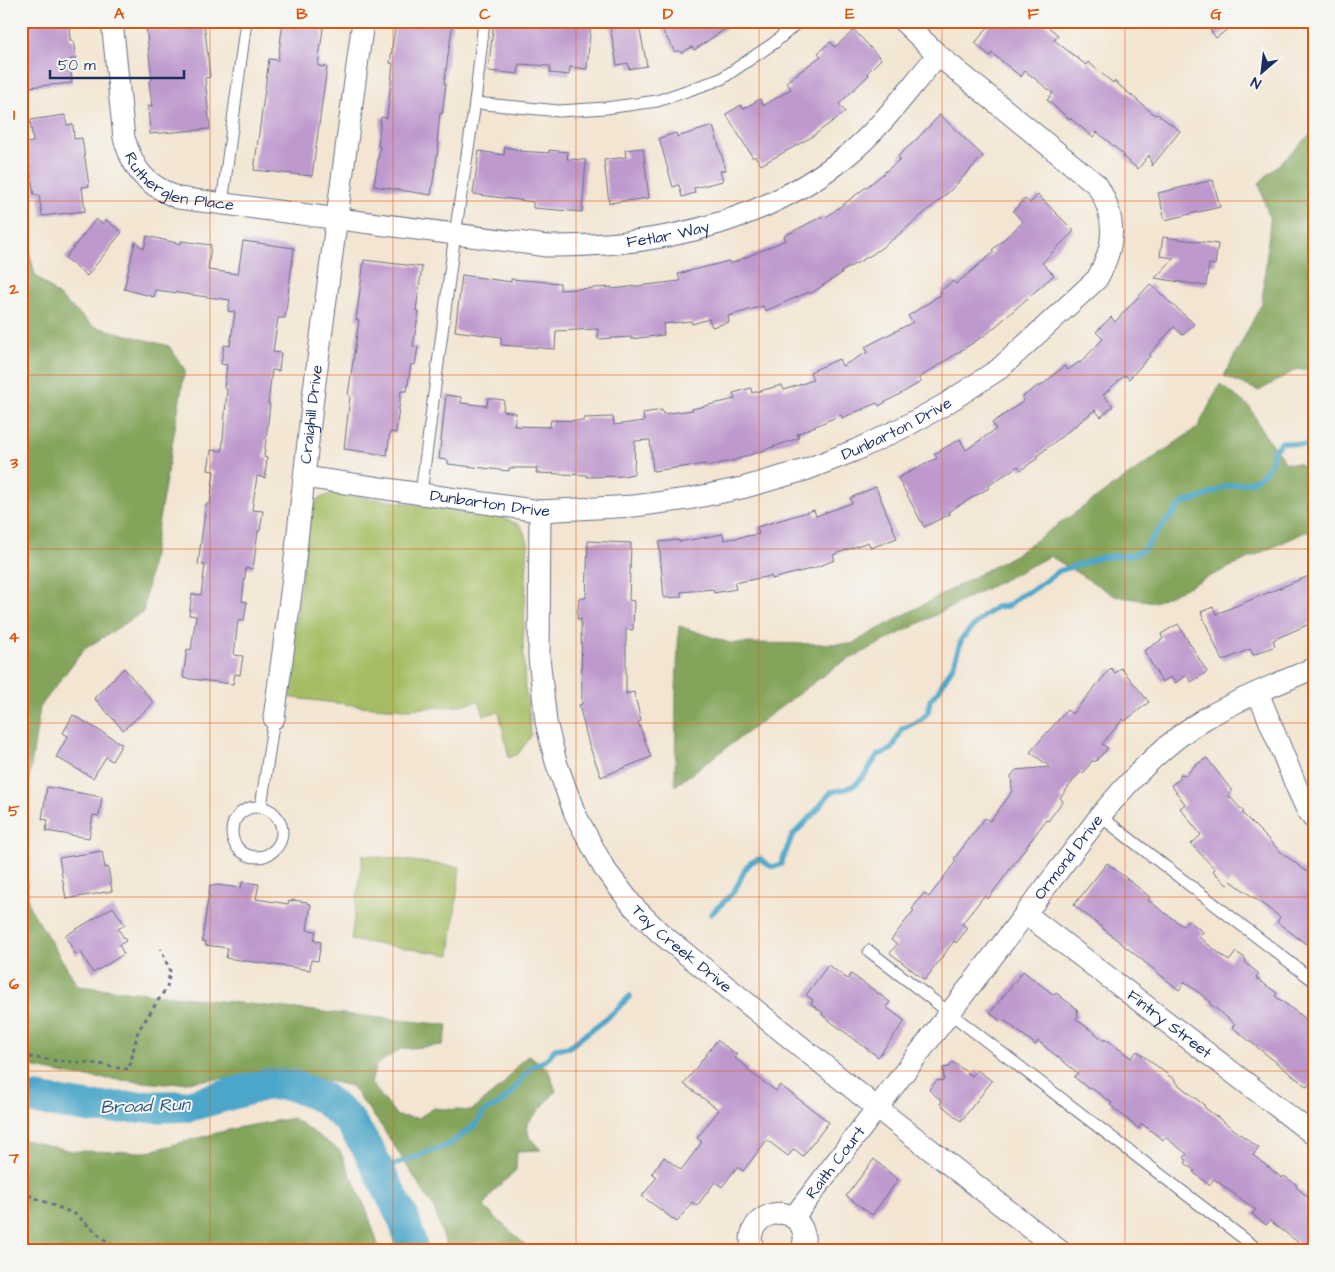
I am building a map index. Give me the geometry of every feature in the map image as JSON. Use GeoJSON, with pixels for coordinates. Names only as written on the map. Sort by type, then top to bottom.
{"type":"FeatureCollection","features":[{"type":"Feature","properties":{"kind":"street","name":"Rutherglen Place"},"geometry":{"type":"LineString","coordinates":[[112,21],[124,138],[129,155],[136,168],[158,190],[178,198],[337,219]]}},
{"type":"Feature","properties":{"kind":"street","name":"Craighill Drive"},"geometry":{"type":"LineString","coordinates":[[274,718],[292,586],[313,397],[363,21]]}},
{"type":"Feature","properties":{"kind":"street","name":"Dunbarton Drive"},"geometry":{"type":"LineString","coordinates":[[304,477],[540,511],[634,506],[688,499],[742,488],[805,470],[856,450],[944,405],[999,369],[1092,284],[1106,263],[1111,246],[1111,218],[1104,197],[1096,185],[938,55],[903,21]]}},
{"type":"Feature","properties":{"kind":"street","name":"Fetlar Way"},"geometry":{"type":"LineString","coordinates":[[337,219],[547,246],[583,246],[636,242],[680,234],[722,222],[769,204],[796,191],[820,176],[850,154],[871,133],[938,55]]}},
{"type":"Feature","properties":{"kind":"street","name":"Tay Creek Drive"},"geometry":{"type":"LineString","coordinates":[[540,511],[540,657],[546,722],[556,762],[575,814],[604,868],[633,906],[660,934],[877,1108],[1060,1251]]}},
{"type":"Feature","properties":{"kind":"street","name":"Ormond Drive"},"geometry":{"type":"LineString","coordinates":[[877,1108],[1100,816],[1132,778],[1182,734],[1207,717],[1314,668]]}},
{"type":"Feature","properties":{"kind":"street"},"geometry":{"type":"LineString","coordinates":[[1258,692],[1297,788],[1308,812],[1314,819]]}},
{"type":"Feature","properties":{"kind":"street","name":"Fintry Street"},"geometry":{"type":"LineString","coordinates":[[1026,914],[1314,1135]]}},
{"type":"Feature","properties":{"kind":"street","name":"Raith Court"},"geometry":{"type":"LineString","coordinates":[[794,1218],[877,1108]]}},
{"type":"Feature","properties":{"kind":"street"},"geometry":{"type":"LineString","coordinates":[[754,1251],[751,1239],[756,1223],[762,1218],[778,1212],[794,1218],[800,1224],[804,1239],[802,1251]]}},
{"type":"Feature","properties":{"kind":"lane"},"geometry":{"type":"LineString","coordinates":[[222,204],[246,21]]}},
{"type":"Feature","properties":{"kind":"lane"},"geometry":{"type":"LineString","coordinates":[[421,493],[454,234],[475,103],[484,21]]}},
{"type":"Feature","properties":{"kind":"lane"},"geometry":{"type":"LineString","coordinates":[[475,103],[559,110],[606,108],[657,101],[721,79],[774,43],[798,21]]}},
{"type":"Feature","properties":{"kind":"lane","name":"Craighill Drive"},"geometry":{"type":"LineString","coordinates":[[260,807],[274,718]]}},
{"type":"Feature","properties":{"kind":"lane"},"geometry":{"type":"LineString","coordinates":[[260,807],[274,814],[280,821],[282,838],[277,848],[269,855],[253,858],[239,851],[233,840],[232,832],[237,817],[244,810],[260,807]]}},
{"type":"Feature","properties":{"kind":"lane"},"geometry":{"type":"LineString","coordinates":[[1100,816],[1314,981]]}},
{"type":"Feature","properties":{"kind":"lane"},"geometry":{"type":"LineString","coordinates":[[869,951],[1260,1251]]}},
{"type":"Feature","properties":{"kind":"path"},"geometry":{"type":"LineString","coordinates":[[21,1055],[54,1061],[92,1063],[129,1069],[138,1031],[167,987],[170,971],[161,949]]}},
{"type":"Feature","properties":{"kind":"path"},"geometry":{"type":"LineString","coordinates":[[21,1192],[75,1214],[106,1241],[121,1251]]}},
{"type":"Feature","properties":{"kind":"green space"},"geometry":{"type":"Polygon","coordinates":[[[1314,131],[1314,372],[1297,369],[1259,391],[1224,376],[1262,303],[1270,221],[1259,183],[1314,131]]]}},
{"type":"Feature","properties":{"kind":"green space"},"geometry":{"type":"Polygon","coordinates":[[[21,217],[35,275],[93,326],[169,346],[185,370],[143,612],[83,650],[40,707],[22,827],[29,906],[78,986],[448,1025],[443,1045],[401,1049],[376,1065],[371,1083],[397,1116],[418,1118],[434,1108],[471,1111],[503,1085],[519,1063],[529,1055],[548,1069],[556,1091],[527,1124],[529,1137],[541,1150],[517,1151],[516,1170],[492,1193],[484,1207],[532,1251],[448,1251],[434,1208],[382,1127],[351,1086],[289,1072],[166,1084],[75,1076],[21,1065],[21,217]]]}},
{"type":"Feature","properties":{"kind":"green space"},"geometry":{"type":"Polygon","coordinates":[[[1220,384],[1250,407],[1264,434],[1286,463],[1300,464],[1314,472],[1314,528],[1155,602],[1115,596],[1050,556],[836,666],[675,786],[679,626],[730,643],[851,644],[1016,554],[1198,427],[1220,384]]]}},
{"type":"Feature","properties":{"kind":"green space"},"geometry":{"type":"Polygon","coordinates":[[[333,493],[503,517],[521,526],[528,542],[523,642],[525,688],[531,736],[518,754],[509,758],[499,712],[484,715],[479,701],[456,706],[407,709],[370,707],[285,697],[310,514],[318,499],[333,493]]]}},
{"type":"Feature","properties":{"kind":"green space"},"geometry":{"type":"Polygon","coordinates":[[[363,855],[460,867],[450,955],[351,940],[363,855]]]}},
{"type":"Feature","properties":{"kind":"green space"},"geometry":{"type":"Polygon","coordinates":[[[293,1118],[340,1151],[367,1211],[380,1251],[21,1251],[21,1139],[72,1151],[146,1152],[236,1128],[293,1118]]]}},
{"type":"Feature","properties":{"kind":"building"},"geometry":{"type":"Polygon","coordinates":[[[21,21],[69,21],[70,40],[73,40],[76,59],[70,59],[72,83],[29,87],[27,66],[21,66],[21,21]]]}},
{"type":"Feature","properties":{"kind":"building"},"geometry":{"type":"Polygon","coordinates":[[[184,21],[204,21],[210,77],[205,78],[210,129],[150,134],[148,106],[152,106],[149,81],[152,80],[146,26],[184,21]]]}},
{"type":"Feature","properties":{"kind":"building"},"geometry":{"type":"Polygon","coordinates":[[[283,21],[324,21],[318,66],[327,67],[312,176],[254,170],[269,59],[278,60],[283,21]]]}},
{"type":"Feature","properties":{"kind":"building"},"geometry":{"type":"Polygon","coordinates":[[[396,21],[453,21],[431,195],[374,186],[380,146],[378,146],[381,117],[387,118],[393,64],[390,63],[396,21]]]}},
{"type":"Feature","properties":{"kind":"building"},"geometry":{"type":"Polygon","coordinates":[[[494,21],[591,21],[587,69],[570,67],[569,75],[550,73],[550,66],[519,64],[518,74],[488,71],[494,21]]]}},
{"type":"Feature","properties":{"kind":"building"},"geometry":{"type":"Polygon","coordinates":[[[609,21],[638,21],[647,66],[629,69],[628,63],[617,65],[609,21]]]}},
{"type":"Feature","properties":{"kind":"building"},"geometry":{"type":"Polygon","coordinates":[[[657,21],[737,21],[694,50],[692,47],[681,53],[679,50],[675,52],[657,21]]]}},
{"type":"Feature","properties":{"kind":"building"},"geometry":{"type":"Polygon","coordinates":[[[993,21],[1041,21],[1058,35],[1054,40],[1086,65],[1088,62],[1155,115],[1157,114],[1180,131],[1152,166],[1149,155],[1138,169],[1097,132],[1093,137],[1047,100],[1053,93],[1025,71],[1021,77],[992,53],[990,56],[975,43],[993,21]]]}},
{"type":"Feature","properties":{"kind":"building"},"geometry":{"type":"Polygon","coordinates":[[[1204,21],[1238,21],[1216,38],[1204,21]]]}},
{"type":"Feature","properties":{"kind":"building"},"geometry":{"type":"Polygon","coordinates":[[[854,30],[881,59],[867,73],[869,75],[839,104],[845,112],[810,138],[761,165],[755,156],[753,158],[726,114],[741,105],[743,109],[760,99],[763,106],[791,89],[786,82],[821,56],[818,53],[830,42],[835,47],[854,30]]]}},
{"type":"Feature","properties":{"kind":"building"},"geometry":{"type":"Polygon","coordinates":[[[65,115],[67,125],[73,124],[74,139],[82,138],[89,186],[82,187],[85,211],[42,216],[39,195],[34,195],[26,143],[33,142],[30,120],[65,115]]]}},
{"type":"Feature","properties":{"kind":"building"},"geometry":{"type":"Polygon","coordinates":[[[940,115],[983,156],[949,192],[896,237],[810,294],[809,292],[765,311],[763,306],[728,316],[729,322],[712,327],[709,319],[692,324],[691,321],[663,324],[664,335],[631,339],[631,337],[598,339],[598,329],[556,331],[555,349],[501,345],[501,337],[455,331],[462,275],[511,282],[511,279],[560,283],[560,290],[612,287],[612,289],[680,281],[678,274],[729,261],[730,264],[786,240],[784,236],[823,216],[825,218],[877,179],[900,159],[898,156],[940,115]]]}},
{"type":"Feature","properties":{"kind":"building"},"geometry":{"type":"Polygon","coordinates":[[[713,126],[726,170],[720,171],[723,181],[694,188],[695,193],[682,197],[679,185],[673,187],[659,138],[676,133],[677,137],[713,126]]]}},
{"type":"Feature","properties":{"kind":"building"},"geometry":{"type":"Polygon","coordinates":[[[505,147],[519,151],[549,153],[549,150],[568,152],[567,159],[586,160],[582,212],[533,208],[533,202],[473,194],[479,151],[504,155],[505,147]]]}},
{"type":"Feature","properties":{"kind":"building"},"geometry":{"type":"Polygon","coordinates":[[[643,148],[649,198],[609,203],[604,160],[626,157],[625,150],[643,148]]]}},
{"type":"Feature","properties":{"kind":"building"},"geometry":{"type":"Polygon","coordinates":[[[1213,180],[1220,207],[1165,220],[1158,193],[1213,180]]]}},
{"type":"Feature","properties":{"kind":"building"},"geometry":{"type":"Polygon","coordinates":[[[1038,195],[1074,231],[1042,263],[1054,275],[988,333],[919,378],[921,382],[879,406],[877,403],[842,418],[841,415],[797,434],[799,438],[735,460],[705,467],[705,464],[653,471],[650,440],[635,441],[634,474],[623,476],[587,477],[587,475],[536,473],[537,468],[509,468],[509,471],[448,464],[448,460],[439,459],[446,395],[461,397],[461,403],[487,406],[488,398],[504,400],[503,411],[516,413],[514,426],[550,427],[551,420],[584,421],[584,418],[613,417],[614,425],[644,421],[643,413],[662,410],[663,414],[693,410],[735,399],[733,393],[751,388],[752,393],[782,385],[784,390],[813,380],[810,372],[839,359],[842,366],[868,352],[865,347],[913,322],[908,316],[942,294],[940,291],[953,281],[956,284],[994,252],[992,250],[1023,222],[1013,211],[1025,199],[1030,203],[1038,195]]]}},
{"type":"Feature","properties":{"kind":"building"},"geometry":{"type":"Polygon","coordinates":[[[96,219],[103,224],[106,220],[122,232],[87,276],[65,258],[96,219]]]}},
{"type":"Feature","properties":{"kind":"building"},"geometry":{"type":"Polygon","coordinates":[[[147,236],[181,244],[181,241],[211,245],[208,270],[238,274],[243,241],[294,248],[285,318],[278,318],[273,352],[281,353],[279,371],[272,370],[264,457],[267,458],[265,478],[257,476],[252,510],[263,511],[260,531],[258,531],[253,569],[246,568],[242,601],[247,602],[244,621],[238,620],[234,655],[243,656],[240,675],[235,674],[233,684],[183,678],[187,649],[191,650],[196,616],[189,615],[192,594],[201,595],[205,565],[198,564],[206,504],[210,504],[214,471],[208,470],[211,450],[222,451],[227,389],[224,388],[227,365],[221,364],[224,345],[230,346],[235,312],[228,311],[230,300],[155,290],[154,297],[124,289],[135,242],[144,249],[147,236]]]}},
{"type":"Feature","properties":{"kind":"building"},"geometry":{"type":"Polygon","coordinates":[[[1163,237],[1218,244],[1215,265],[1209,264],[1206,286],[1155,278],[1174,258],[1160,256],[1163,237]]]}},
{"type":"Feature","properties":{"kind":"building"},"geometry":{"type":"Polygon","coordinates":[[[364,260],[422,267],[416,310],[419,311],[413,346],[418,347],[415,365],[411,364],[407,391],[401,391],[396,433],[390,432],[387,455],[344,449],[350,396],[348,395],[359,320],[356,320],[364,260]]]}},
{"type":"Feature","properties":{"kind":"building"},"geometry":{"type":"Polygon","coordinates":[[[1150,284],[1194,324],[1183,335],[1174,327],[1129,379],[1125,375],[1103,395],[1113,406],[1101,417],[1095,410],[1021,470],[1018,466],[988,486],[989,488],[949,511],[950,514],[924,527],[898,478],[937,458],[934,454],[960,439],[966,450],[996,429],[992,423],[1024,401],[1022,397],[1039,385],[1040,387],[1064,366],[1068,370],[1080,363],[1103,339],[1096,332],[1111,317],[1115,322],[1150,284]]]}},
{"type":"Feature","properties":{"kind":"building"},"geometry":{"type":"Polygon","coordinates":[[[876,487],[897,538],[871,548],[868,542],[833,555],[835,560],[814,568],[772,579],[771,576],[734,583],[736,589],[714,593],[713,589],[681,592],[681,597],[664,598],[659,542],[679,540],[679,542],[723,534],[724,540],[759,534],[757,527],[814,510],[816,516],[852,503],[850,498],[876,487]]]}},
{"type":"Feature","properties":{"kind":"building"},"geometry":{"type":"Polygon","coordinates":[[[588,541],[631,543],[629,600],[634,601],[633,630],[626,629],[626,694],[634,692],[641,721],[638,722],[651,757],[601,777],[589,745],[579,705],[582,704],[581,619],[577,619],[579,598],[586,598],[588,541]]]}},
{"type":"Feature","properties":{"kind":"building"},"geometry":{"type":"Polygon","coordinates":[[[1309,576],[1314,586],[1314,622],[1273,640],[1275,646],[1253,655],[1250,649],[1222,661],[1201,612],[1213,607],[1216,614],[1309,576]]]}},
{"type":"Feature","properties":{"kind":"building"},"geometry":{"type":"Polygon","coordinates":[[[1178,624],[1207,672],[1191,682],[1187,675],[1175,683],[1171,677],[1162,682],[1144,651],[1163,639],[1161,634],[1178,624]]]}},
{"type":"Feature","properties":{"kind":"building"},"geometry":{"type":"Polygon","coordinates":[[[124,668],[154,703],[123,730],[94,698],[124,668]]]}},
{"type":"Feature","properties":{"kind":"building"},"geometry":{"type":"Polygon","coordinates":[[[1111,668],[1115,673],[1121,668],[1149,702],[1125,721],[1123,719],[1102,744],[1108,748],[1095,762],[1093,760],[1083,773],[1081,772],[1076,777],[1060,798],[1063,801],[1048,821],[1046,820],[988,899],[984,896],[962,924],[968,928],[956,943],[954,941],[925,980],[890,953],[897,944],[891,940],[914,910],[912,909],[924,893],[929,897],[956,861],[954,859],[985,818],[990,821],[1009,796],[1012,790],[1011,776],[1016,770],[1050,767],[1030,752],[1067,710],[1072,714],[1111,668]]]}},
{"type":"Feature","properties":{"kind":"building"},"geometry":{"type":"Polygon","coordinates":[[[73,715],[122,744],[112,761],[106,757],[93,778],[56,757],[68,736],[63,733],[73,715]]]}},
{"type":"Feature","properties":{"kind":"building"},"geometry":{"type":"Polygon","coordinates":[[[1207,758],[1232,791],[1228,795],[1244,812],[1242,813],[1282,853],[1314,877],[1314,950],[1277,922],[1280,917],[1231,881],[1227,885],[1213,871],[1215,869],[1191,844],[1201,835],[1180,808],[1185,804],[1171,785],[1180,779],[1180,774],[1186,775],[1194,766],[1207,758]]]}},
{"type":"Feature","properties":{"kind":"building"},"geometry":{"type":"Polygon","coordinates":[[[47,787],[102,797],[99,816],[93,815],[89,838],[46,831],[48,820],[42,819],[47,787]]]}},
{"type":"Feature","properties":{"kind":"building"},"geometry":{"type":"Polygon","coordinates":[[[102,851],[105,868],[108,867],[112,891],[66,899],[59,858],[102,851]]]}},
{"type":"Feature","properties":{"kind":"building"},"geometry":{"type":"Polygon","coordinates":[[[1107,863],[1150,897],[1148,900],[1169,916],[1183,926],[1188,920],[1203,932],[1199,937],[1229,961],[1236,952],[1245,958],[1246,963],[1259,974],[1256,978],[1277,993],[1275,996],[1314,1025],[1314,1078],[1307,1087],[1232,1027],[1235,1024],[1210,1004],[1211,1002],[1185,982],[1179,990],[1074,905],[1107,863]]]}},
{"type":"Feature","properties":{"kind":"building"},"geometry":{"type":"Polygon","coordinates":[[[242,882],[259,884],[256,899],[288,904],[292,900],[311,904],[307,930],[316,931],[314,941],[321,942],[318,961],[311,960],[310,970],[226,958],[228,948],[205,945],[206,942],[202,941],[210,885],[241,888],[242,882]]]}},
{"type":"Feature","properties":{"kind":"building"},"geometry":{"type":"Polygon","coordinates":[[[113,907],[125,925],[118,929],[126,941],[119,945],[124,954],[93,973],[81,952],[76,955],[65,936],[113,907]]]}},
{"type":"Feature","properties":{"kind":"building"},"geometry":{"type":"Polygon","coordinates":[[[828,965],[848,979],[851,974],[875,991],[890,1002],[886,1007],[905,1021],[878,1057],[822,1015],[823,1013],[811,1004],[813,1000],[806,995],[828,965]]]}},
{"type":"Feature","properties":{"kind":"building"},"geometry":{"type":"Polygon","coordinates":[[[1023,971],[1054,995],[1056,993],[1077,1009],[1078,1016],[1076,1019],[1105,1041],[1106,1039],[1131,1058],[1137,1051],[1176,1081],[1204,1105],[1205,1108],[1259,1148],[1253,1155],[1282,1178],[1284,1176],[1297,1185],[1296,1187],[1314,1202],[1314,1251],[1292,1251],[1298,1242],[1270,1221],[1266,1225],[1252,1214],[1256,1210],[1214,1179],[1209,1185],[1185,1163],[1187,1160],[1184,1158],[1187,1154],[1165,1137],[1163,1140],[1142,1124],[1139,1129],[1110,1105],[1112,1103],[1074,1077],[1078,1073],[1038,1041],[1036,1045],[1004,1020],[1002,1022],[990,1013],[1023,971]]]}},
{"type":"Feature","properties":{"kind":"building"},"geometry":{"type":"Polygon","coordinates":[[[717,1040],[737,1055],[735,1058],[748,1068],[747,1070],[776,1091],[780,1085],[829,1122],[803,1156],[794,1149],[788,1156],[767,1140],[743,1171],[737,1167],[722,1187],[715,1182],[697,1206],[692,1202],[677,1222],[642,1196],[657,1177],[652,1173],[664,1157],[681,1170],[702,1142],[697,1138],[719,1110],[684,1084],[717,1040]]]}},
{"type":"Feature","properties":{"kind":"building"},"geometry":{"type":"Polygon","coordinates":[[[953,1062],[972,1076],[977,1070],[992,1081],[961,1121],[940,1104],[942,1101],[929,1090],[936,1081],[944,1080],[943,1068],[949,1067],[953,1062]]]}},
{"type":"Feature","properties":{"kind":"building"},"geometry":{"type":"Polygon","coordinates":[[[874,1159],[898,1180],[872,1215],[846,1196],[874,1159]]]}},
{"type":"Feature","properties":{"kind":"waterway"},"geometry":{"type":"LineString","coordinates":[[711,914],[732,893],[750,863],[761,859],[770,866],[781,864],[792,836],[831,792],[846,789],[856,784],[878,755],[892,749],[902,729],[922,719],[928,712],[930,700],[938,691],[953,666],[962,638],[983,617],[996,607],[1008,606],[1018,597],[1034,589],[1059,571],[1102,557],[1133,555],[1144,549],[1183,503],[1201,498],[1227,486],[1251,482],[1264,473],[1272,461],[1273,451],[1282,442],[1314,447]]}},
{"type":"Feature","properties":{"kind":"waterway"},"geometry":{"type":"LineString","coordinates":[[378,1170],[446,1146],[457,1139],[475,1125],[485,1111],[498,1105],[509,1096],[529,1069],[546,1060],[555,1049],[569,1047],[613,1013],[630,996]]}},
{"type":"Feature","properties":{"kind":"waterway","name":"Broad Run"},"geometry":{"type":"LineString","coordinates":[[21,1097],[94,1108],[188,1106],[267,1084],[292,1085],[323,1098],[348,1119],[367,1147],[404,1220],[413,1251]]}}]}
